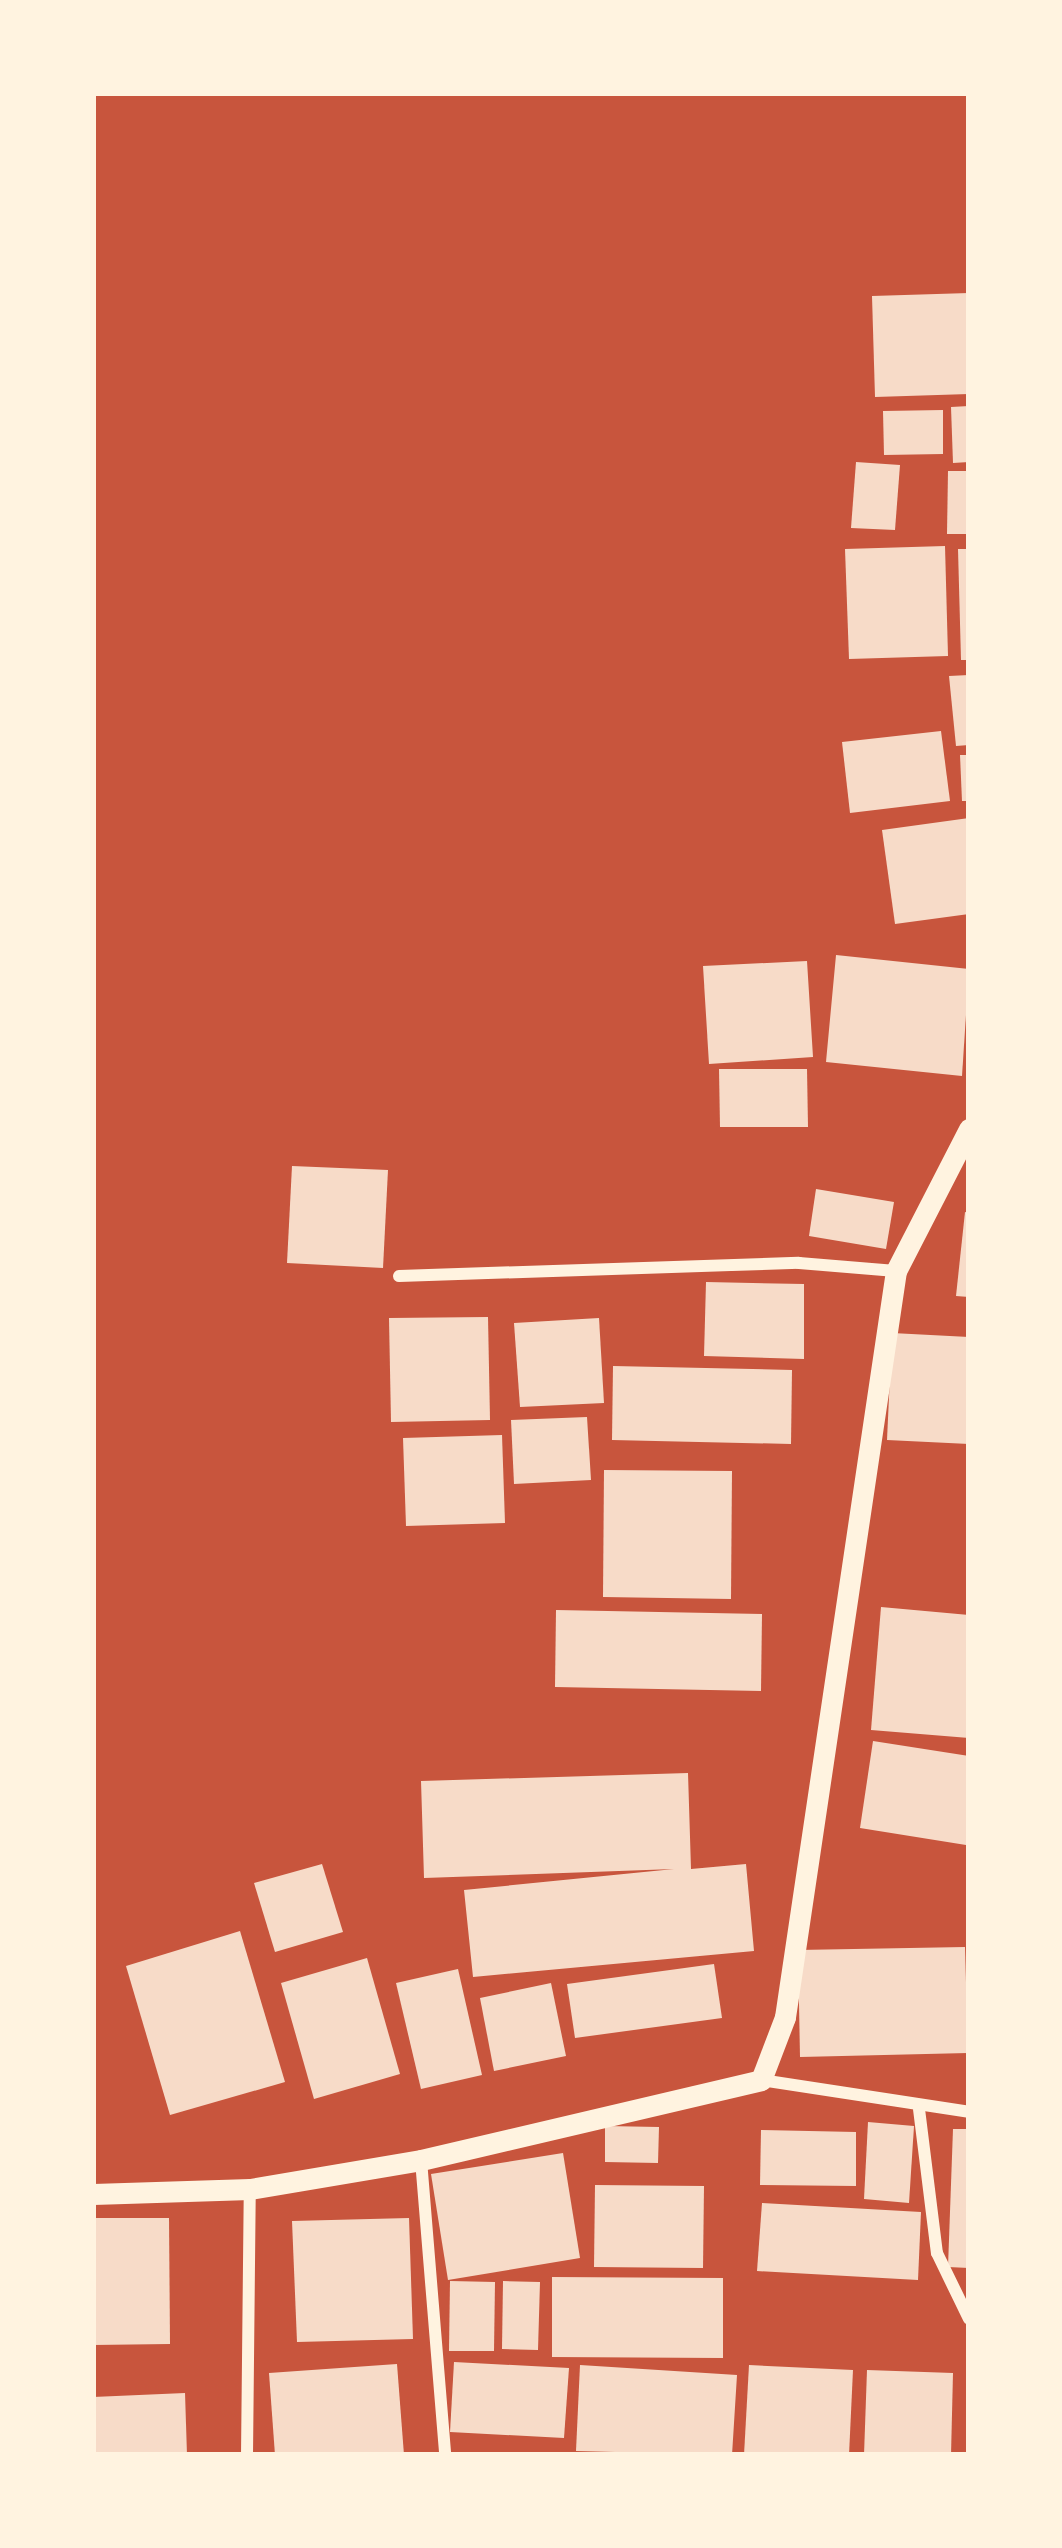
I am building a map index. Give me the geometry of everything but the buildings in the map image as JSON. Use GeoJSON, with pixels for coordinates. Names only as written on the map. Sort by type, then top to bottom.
{"type":"FeatureCollection","features":[{"type":"Feature","properties":{"kind":"street"},"geometry":{"type":"LineString","coordinates":[[761,2080],[785,2017],[896,1271],[969,1129]]}},
{"type":"Feature","properties":{"kind":"street"},"geometry":{"type":"LineString","coordinates":[[399,1276],[800,1263],[896,1271]]}},
{"type":"Feature","properties":{"kind":"street"},"geometry":{"type":"LineString","coordinates":[[93,2194],[250,2188],[421,2159],[526,2129],[761,2080],[919,2109],[969,2112]]}},
{"type":"Feature","properties":{"kind":"street"},"geometry":{"type":"LineString","coordinates":[[919,2109],[938,2253],[969,2319]]}},
{"type":"Feature","properties":{"kind":"street"},"geometry":{"type":"LineString","coordinates":[[421,2159],[445,2455]]}},
{"type":"Feature","properties":{"kind":"street"},"geometry":{"type":"LineString","coordinates":[[247,2455],[250,2188]]}}]}
